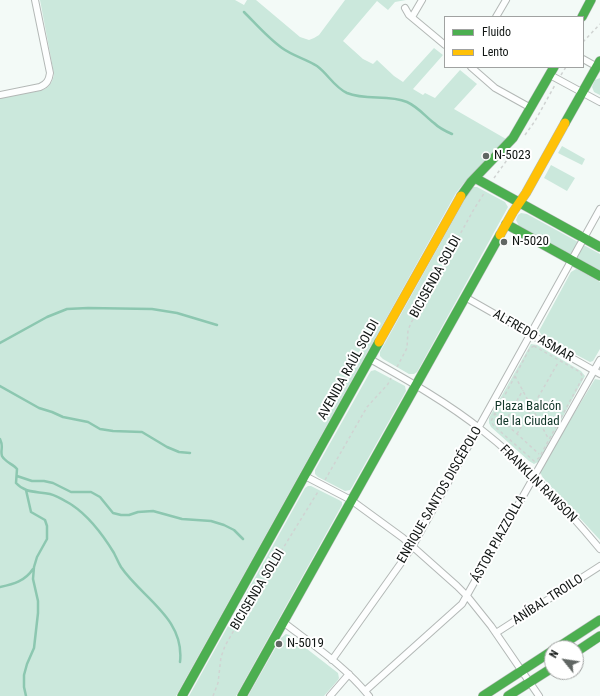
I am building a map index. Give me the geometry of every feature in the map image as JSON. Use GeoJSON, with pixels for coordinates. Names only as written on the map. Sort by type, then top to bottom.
{"type":"FeatureCollection","features":[{"type":"Feature","properties":{"kind":"main road"},"geometry":{"type":"LineString","coordinates":[[583,16],[591,0]]}},
{"type":"Feature","properties":{"kind":"main road"},"geometry":{"type":"LineString","coordinates":[[242,696],[506,224],[582,92],[599,66]]}},
{"type":"Feature","properties":{"kind":"main road","name":"AVENIDA RAÚL SOLDI"},"geometry":{"type":"LineString","coordinates":[[182,696],[459,199],[475,178],[513,138],[552,71]]}},
{"type":"Feature","properties":{"kind":"main road"},"geometry":{"type":"LineString","coordinates":[[475,178],[600,247]]}},
{"type":"Feature","properties":{"kind":"main road"},"geometry":{"type":"LineString","coordinates":[[506,224],[600,276]]}},
{"type":"Feature","properties":{"kind":"main road"},"geometry":{"type":"LineString","coordinates":[[569,640],[600,620]]}},
{"type":"Feature","properties":{"kind":"main road"},"geometry":{"type":"LineString","coordinates":[[584,647],[600,636]]}},
{"type":"Feature","properties":{"kind":"main road"},"geometry":{"type":"LineString","coordinates":[[483,696],[544,656]]}},
{"type":"Feature","properties":{"kind":"main road"},"geometry":{"type":"LineString","coordinates":[[508,696],[544,673]]}},
{"type":"Feature","properties":{"kind":"street"},"geometry":{"type":"LineString","coordinates":[[0,95],[40,87],[47,82],[50,73],[35,0]]}},
{"type":"Feature","properties":{"kind":"street"},"geometry":{"type":"LineString","coordinates":[[412,17],[422,0]]}},
{"type":"Feature","properties":{"kind":"street"},"geometry":{"type":"LineString","coordinates":[[497,16],[506,0]]}},
{"type":"Feature","properties":{"kind":"street"},"geometry":{"type":"LineString","coordinates":[[405,8],[412,17],[444,44]]}},
{"type":"Feature","properties":{"kind":"street"},"geometry":{"type":"LineString","coordinates":[[584,59],[599,66]]}},
{"type":"Feature","properties":{"kind":"street"},"geometry":{"type":"LineString","coordinates":[[472,68],[496,88],[531,108]]}},
{"type":"Feature","properties":{"kind":"street"},"geometry":{"type":"LineString","coordinates":[[552,71],[582,92],[600,102]]}},
{"type":"Feature","properties":{"kind":"street"},"geometry":{"type":"LineString","coordinates":[[585,239],[600,210]]}},
{"type":"Feature","properties":{"kind":"street","name":"ENRIQUE SANTOS DISCÉPOLO"},"geometry":{"type":"LineString","coordinates":[[332,660],[413,546],[585,239]]}},
{"type":"Feature","properties":{"kind":"street","name":"ALFREDO ASMAR"},"geometry":{"type":"LineString","coordinates":[[465,297],[597,372]]}},
{"type":"Feature","properties":{"kind":"street","name":"FRANKLIN RAWSON"},"geometry":{"type":"LineString","coordinates":[[370,359],[416,385],[479,428],[534,477],[600,549]]}},
{"type":"Feature","properties":{"kind":"street","name":"ÁSTOR PIAZZOLLA"},"geometry":{"type":"LineString","coordinates":[[367,694],[456,611],[467,596],[534,477],[597,372],[600,360]]}},
{"type":"Feature","properties":{"kind":"street"},"geometry":{"type":"LineString","coordinates":[[305,476],[351,500],[413,546],[467,596],[496,634],[539,696]]}},
{"type":"Feature","properties":{"kind":"street","name":"ANÍBAL TROILO"},"geometry":{"type":"LineString","coordinates":[[496,634],[600,566]]}},
{"type":"Feature","properties":{"kind":"street"},"geometry":{"type":"LineString","coordinates":[[283,622],[349,674],[367,694]]}},
{"type":"Feature","properties":{"kind":"street"},"geometry":{"type":"LineString","coordinates":[[330,696],[349,674]]}},
{"type":"Feature","properties":{"kind":"path"},"geometry":{"type":"LineString","coordinates":[[584,41],[600,24]]}},
{"type":"Feature","properties":{"kind":"path","name":"BICISENDA SOLDI"},"geometry":{"type":"LineString","coordinates":[[397,367],[407,348],[408,330],[411,323],[474,209],[485,192]]}},
{"type":"Feature","properties":{"kind":"path"},"geometry":{"type":"LineString","coordinates":[[532,347],[537,347],[580,372],[582,377],[549,440],[536,461],[531,460],[491,422],[494,413],[515,376],[532,347]]}},
{"type":"Feature","properties":{"kind":"path"},"geometry":{"type":"LineString","coordinates":[[518,434],[559,360]]}},
{"type":"Feature","properties":{"kind":"path"},"geometry":{"type":"LineString","coordinates":[[515,376],[549,440]]}},
{"type":"Feature","properties":{"kind":"path"},"geometry":{"type":"LineString","coordinates":[[324,480],[365,411],[391,378]]}},
{"type":"Feature","properties":{"kind":"path"},"geometry":{"type":"LineString","coordinates":[[505,422],[522,390]]}},
{"type":"Feature","properties":{"kind":"path"},"geometry":{"type":"LineString","coordinates":[[494,413],[540,455]]}},
{"type":"Feature","properties":{"kind":"path","name":"BICISENDA SOLDI"},"geometry":{"type":"LineString","coordinates":[[213,696],[218,683],[221,657],[225,646],[251,600],[319,490]]}},
{"type":"Feature","properties":{"kind":"green space"},"geometry":{"type":"Polygon","coordinates":[[[40,0],[235,0],[244,5],[247,0],[256,0],[300,37],[309,40],[319,35],[345,0],[406,0],[395,2],[388,10],[377,1],[343,41],[363,59],[373,64],[377,60],[394,76],[403,82],[434,48],[443,55],[413,89],[423,95],[425,93],[435,98],[460,70],[477,84],[454,109],[506,139],[456,193],[176,696],[0,696],[0,98],[43,90],[48,87],[52,81],[54,74],[40,0]]]}},
{"type":"Feature","properties":{"kind":"green space"},"geometry":{"type":"Polygon","coordinates":[[[600,78],[600,95],[594,92],[592,87],[595,80],[600,78]]]}},
{"type":"Feature","properties":{"kind":"green space"},"geometry":{"type":"Polygon","coordinates":[[[562,146],[585,159],[582,165],[558,153],[562,146]]]}},
{"type":"Feature","properties":{"kind":"green space"},"geometry":{"type":"Polygon","coordinates":[[[551,165],[575,178],[567,191],[544,178],[551,165]]]}},
{"type":"Feature","properties":{"kind":"green space"},"geometry":{"type":"Polygon","coordinates":[[[473,187],[477,187],[505,202],[508,207],[417,372],[414,374],[409,374],[383,359],[380,356],[380,352],[473,187]]]}},
{"type":"Feature","properties":{"kind":"green space"},"geometry":{"type":"Polygon","coordinates":[[[521,213],[527,214],[600,254],[600,271],[519,226],[516,220],[518,215],[521,213]]]}},
{"type":"Feature","properties":{"kind":"green space"},"geometry":{"type":"Polygon","coordinates":[[[576,269],[600,282],[600,349],[593,361],[590,362],[543,337],[539,331],[571,272],[576,269]]]}},
{"type":"Feature","properties":{"kind":"green space","name":"Plaza Balcón de la Ciudad"},"geometry":{"type":"Polygon","coordinates":[[[531,344],[537,345],[581,371],[585,376],[540,459],[534,464],[491,427],[489,423],[489,418],[531,344]]]}},
{"type":"Feature","properties":{"kind":"green space"},"geometry":{"type":"Polygon","coordinates":[[[375,370],[405,386],[406,391],[352,487],[350,490],[345,491],[318,477],[315,474],[315,470],[369,374],[371,371],[375,370]]]}},
{"type":"Feature","properties":{"kind":"green space"},"geometry":{"type":"Polygon","coordinates":[[[595,379],[600,380],[600,540],[543,478],[540,472],[595,379]]]}},
{"type":"Feature","properties":{"kind":"green space"},"geometry":{"type":"Polygon","coordinates":[[[311,486],[339,500],[342,502],[342,505],[236,696],[189,696],[305,488],[311,486]]]}},
{"type":"Feature","properties":{"kind":"green space"},"geometry":{"type":"Polygon","coordinates":[[[286,634],[338,673],[338,680],[324,696],[248,696],[281,638],[286,634]]]}},
{"type":"Feature","properties":{"kind":"waterway"},"geometry":{"type":"LineString","coordinates":[[244,12],[282,48],[317,66],[335,84],[347,93],[362,97],[392,98],[407,102],[445,131],[452,134]]}},
{"type":"Feature","properties":{"kind":"waterway"},"geometry":{"type":"LineString","coordinates":[[0,343],[47,317],[67,309],[152,309],[177,313],[217,325]]}},
{"type":"Feature","properties":{"kind":"waterway"},"geometry":{"type":"LineString","coordinates":[[0,386],[39,408],[63,417],[88,422],[100,429],[142,432],[167,447],[179,452],[190,453]]}},
{"type":"Feature","properties":{"kind":"waterway"},"geometry":{"type":"LineString","coordinates":[[0,439],[2,444],[2,456],[17,469],[16,483],[20,487],[28,491],[56,496],[72,505],[85,515],[101,533],[121,567],[169,621],[176,633],[180,647],[180,662]]}},
{"type":"Feature","properties":{"kind":"waterway"},"geometry":{"type":"LineString","coordinates":[[17,476],[32,481],[53,483],[71,492],[91,492],[100,497],[113,513],[129,515],[138,512],[153,511],[182,519],[211,521],[234,530],[243,539]]}},
{"type":"Feature","properties":{"kind":"waterway"},"geometry":{"type":"LineString","coordinates":[[26,490],[31,512],[45,520],[47,526],[47,539],[37,557],[34,567],[33,579],[38,601],[38,613],[34,648],[24,675],[26,696]]}},
{"type":"Feature","properties":{"kind":"waterway"},"geometry":{"type":"LineString","coordinates":[[0,587],[19,581],[33,569]]}},
{"type":"Feature","properties":{"kind":"traffic: fast"},"geometry":{"type":"LineString","coordinates":[[583,16],[591,0]]}},
{"type":"Feature","properties":{"kind":"traffic: fast"},"geometry":{"type":"LineString","coordinates":[[565,123],[600,61]]}},
{"type":"Feature","properties":{"kind":"traffic: fast"},"geometry":{"type":"LineString","coordinates":[[461,196],[471,182],[513,138],[553,68]]}},
{"type":"Feature","properties":{"kind":"traffic: fast"},"geometry":{"type":"LineString","coordinates":[[475,178],[600,247]]}},
{"type":"Feature","properties":{"kind":"traffic: fast"},"geometry":{"type":"LineString","coordinates":[[506,224],[600,276]]}},
{"type":"Feature","properties":{"kind":"traffic: fast"},"geometry":{"type":"LineString","coordinates":[[242,696],[500,235]]}},
{"type":"Feature","properties":{"kind":"traffic: fast"},"geometry":{"type":"LineString","coordinates":[[182,696],[379,342]]}},
{"type":"Feature","properties":{"kind":"traffic: fast"},"geometry":{"type":"LineString","coordinates":[[569,640],[600,620]]}},
{"type":"Feature","properties":{"kind":"traffic: fast"},"geometry":{"type":"LineString","coordinates":[[584,647],[600,636]]}},
{"type":"Feature","properties":{"kind":"traffic: fast"},"geometry":{"type":"LineString","coordinates":[[483,696],[544,656]]}},
{"type":"Feature","properties":{"kind":"traffic: fast"},"geometry":{"type":"LineString","coordinates":[[508,696],[544,673]]}},
{"type":"Feature","properties":{"kind":"traffic: slow"},"geometry":{"type":"LineString","coordinates":[[500,235],[526,193],[565,123]]}},
{"type":"Feature","properties":{"kind":"traffic: slow"},"geometry":{"type":"LineString","coordinates":[[379,342],[461,196]]}},
{"type":"Feature","properties":{"kind":"place","name":"N-5023"},"geometry":{"type":"Point","coordinates":[486,156]}},
{"type":"Feature","properties":{"kind":"place","name":"N-5020"},"geometry":{"type":"Point","coordinates":[504,242]}},
{"type":"Feature","properties":{"kind":"place","name":"N-5019"},"geometry":{"type":"Point","coordinates":[279,644]}}]}
